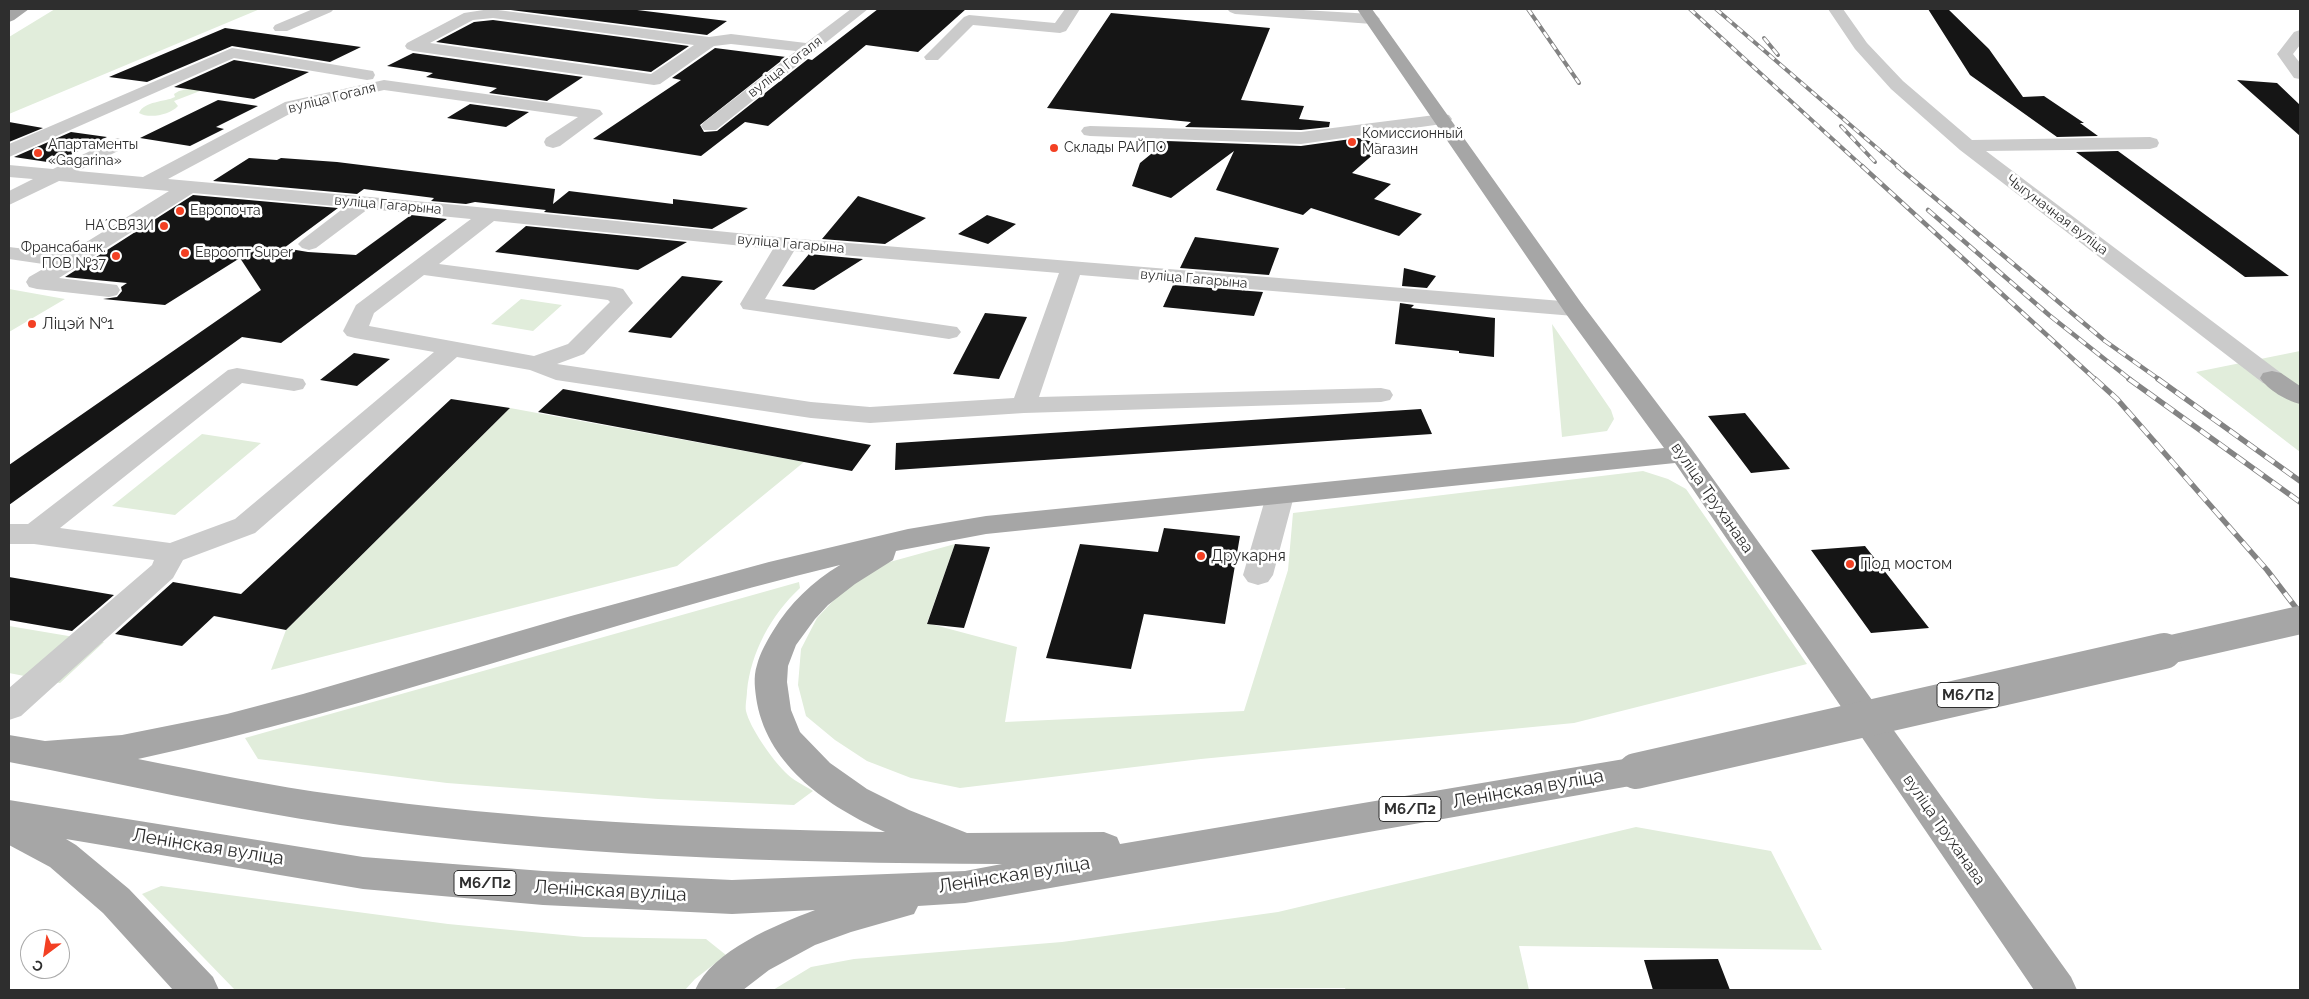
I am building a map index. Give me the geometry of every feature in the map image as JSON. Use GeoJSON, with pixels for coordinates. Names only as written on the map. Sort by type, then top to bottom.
{"type":"FeatureCollection","features":[{"type":"Feature","properties":{"kind":"main road"},"geometry":{"type":"LineString","coordinates":[[9,17],[21,9]]}},
{"type":"Feature","properties":{"kind":"main road","name":"вуліца Труханава"},"geometry":{"type":"LineString","coordinates":[[1368,14],[1574,309],[1682,454],[2056,990]]}},
{"type":"Feature","properties":{"kind":"main road"},"geometry":{"type":"LineString","coordinates":[[2272,378],[2300,374]]}},
{"type":"Feature","properties":{"kind":"main road","name":"Чыгуначная вуліца"},"geometry":{"type":"LineString","coordinates":[[2272,378],[2300,397]]}},
{"type":"Feature","properties":{"kind":"main road"},"geometry":{"type":"LineString","coordinates":[[44,755],[122,749],[227,727],[303,707],[571,627],[769,572],[908,539],[986,525],[1682,454]]}},
{"type":"Feature","properties":{"kind":"main road"},"geometry":{"type":"LineString","coordinates":[[908,539],[846,574],[809,605],[785,638],[772,667],[773,702],[784,734],[805,761],[842,791],[876,812],[971,850]]}},
{"type":"Feature","properties":{"kind":"main road","name":"Ленінская вуліца"},"geometry":{"type":"LineString","coordinates":[[9,815],[363,873],[543,888],[732,897],[965,887],[1183,847],[1636,771],[2300,620]]}},
{"type":"Feature","properties":{"kind":"main road","name":"Ленінская вуліца"},"geometry":{"type":"LineString","coordinates":[[9,748],[240,795],[394,817],[555,833],[836,847],[971,850],[1183,847]]}},
{"type":"Feature","properties":{"kind":"main road"},"geometry":{"type":"LineString","coordinates":[[9,827],[63,856],[116,901],[199,990]]}},
{"type":"Feature","properties":{"kind":"main road"},"geometry":{"type":"LineString","coordinates":[[715,990],[725,980],[758,957],[802,933],[850,914],[965,887]]}},
{"type":"Feature","properties":{"kind":"street"},"geometry":{"type":"LineString","coordinates":[[281,28],[326,9]]}},
{"type":"Feature","properties":{"kind":"street","name":"вуліца Гогаля"},"geometry":{"type":"LineString","coordinates":[[710,126],[860,9]]}},
{"type":"Feature","properties":{"kind":"street"},"geometry":{"type":"LineString","coordinates":[[932,57],[969,20],[1060,28],[1072,9]]}},
{"type":"Feature","properties":{"kind":"street"},"geometry":{"type":"LineString","coordinates":[[1235,9],[1267,10],[1329,17],[1368,14]]}},
{"type":"Feature","properties":{"kind":"street","name":"Чыгуначная вуліца"},"geometry":{"type":"LineString","coordinates":[[1836,9],[1861,46],[1897,86],[1966,146],[2272,378]]}},
{"type":"Feature","properties":{"kind":"street"},"geometry":{"type":"LineString","coordinates":[[710,42],[654,80],[413,46],[468,16],[493,13],[710,42],[731,39],[809,48]]}},
{"type":"Feature","properties":{"kind":"street"},"geometry":{"type":"LineString","coordinates":[[2300,35],[2285,54],[2300,74]]}},
{"type":"Feature","properties":{"kind":"street"},"geometry":{"type":"LineString","coordinates":[[9,151],[232,54],[367,75]]}},
{"type":"Feature","properties":{"kind":"street","name":"вуліца Гогаля"},"geometry":{"type":"LineString","coordinates":[[146,183],[291,106],[384,85],[594,114],[553,142]]}},
{"type":"Feature","properties":{"kind":"street"},"geometry":{"type":"LineString","coordinates":[[291,106],[320,90]]}},
{"type":"Feature","properties":{"kind":"street"},"geometry":{"type":"LineString","coordinates":[[1090,131],[1301,138],[1443,120]]}},
{"type":"Feature","properties":{"kind":"street"},"geometry":{"type":"LineString","coordinates":[[1966,146],[2150,143]]}},
{"type":"Feature","properties":{"kind":"street"},"geometry":{"type":"LineString","coordinates":[[9,199],[117,144]]}},
{"type":"Feature","properties":{"kind":"street","name":"вуліца Гагарына"},"geometry":{"type":"LineString","coordinates":[[9,171],[1071,269],[1574,309]]}},
{"type":"Feature","properties":{"kind":"street"},"geometry":{"type":"LineString","coordinates":[[109,290],[37,282],[189,187]]}},
{"type":"Feature","properties":{"kind":"street"},"geometry":{"type":"LineString","coordinates":[[309,244],[363,203]]}},
{"type":"Feature","properties":{"kind":"street"},"geometry":{"type":"LineString","coordinates":[[489,215],[364,310],[355,332],[536,364],[556,373],[811,410],[870,415],[1024,405],[1382,395]]}},
{"type":"Feature","properties":{"kind":"street"},"geometry":{"type":"LineString","coordinates":[[788,244],[751,304],[949,332]]}},
{"type":"Feature","properties":{"kind":"street"},"geometry":{"type":"LineString","coordinates":[[9,252],[71,260]]}},
{"type":"Feature","properties":{"kind":"street"},"geometry":{"type":"LineString","coordinates":[[420,268],[615,294],[622,303],[576,349],[536,364]]}},
{"type":"Feature","properties":{"kind":"street"},"geometry":{"type":"LineString","coordinates":[[1024,405],[1071,269]]}},
{"type":"Feature","properties":{"kind":"street"},"geometry":{"type":"LineString","coordinates":[[21,534],[172,553],[245,526],[452,349]]}},
{"type":"Feature","properties":{"kind":"street"},"geometry":{"type":"LineString","coordinates":[[21,534],[237,375],[294,384]]}},
{"type":"Feature","properties":{"kind":"street"},"geometry":{"type":"LineString","coordinates":[[1258,575],[1280,496]]}},
{"type":"Feature","properties":{"kind":"street"},"geometry":{"type":"LineString","coordinates":[[9,707],[163,571],[172,553]]}},
{"type":"Feature","properties":{"kind":"green space"},"geometry":{"type":"Polygon","coordinates":[[[55,9],[260,9],[9,114],[9,37],[55,9]]]}},
{"type":"Feature","properties":{"kind":"green space"},"geometry":{"type":"Polygon","coordinates":[[[192,88],[200,91],[174,101],[178,106],[170,112],[154,116],[139,113],[145,106],[171,99],[179,91],[192,88]]]}},
{"type":"Feature","properties":{"kind":"green space"},"geometry":{"type":"Polygon","coordinates":[[[9,289],[65,299],[9,332],[9,289]]]}},
{"type":"Feature","properties":{"kind":"green space"},"geometry":{"type":"Polygon","coordinates":[[[521,299],[562,305],[533,331],[491,324],[521,299]]]}},
{"type":"Feature","properties":{"kind":"green space"},"geometry":{"type":"Polygon","coordinates":[[[1552,324],[1611,410],[1614,419],[1607,431],[1562,437],[1552,324]]]}},
{"type":"Feature","properties":{"kind":"green space"},"geometry":{"type":"Polygon","coordinates":[[[2300,351],[2300,452],[2196,372],[2300,351]]]}},
{"type":"Feature","properties":{"kind":"green space"},"geometry":{"type":"Polygon","coordinates":[[[510,408],[804,462],[677,566],[271,670],[286,630],[510,408]]]}},
{"type":"Feature","properties":{"kind":"green space"},"geometry":{"type":"Polygon","coordinates":[[[202,434],[261,443],[175,515],[112,506],[202,434]]]}},
{"type":"Feature","properties":{"kind":"green space"},"geometry":{"type":"Polygon","coordinates":[[[1643,471],[1668,479],[1686,489],[1807,664],[1574,723],[1201,759],[960,788],[911,778],[867,761],[835,740],[806,716],[798,685],[801,649],[817,618],[848,585],[886,563],[955,544],[927,623],[1017,647],[1005,722],[1244,711],[1288,570],[1293,513],[1643,471]]]}},
{"type":"Feature","properties":{"kind":"green space"},"geometry":{"type":"Polygon","coordinates":[[[799,582],[800,588],[780,610],[758,648],[749,676],[746,706],[748,718],[752,726],[774,759],[791,778],[813,791],[794,805],[658,799],[447,783],[258,759],[245,738],[799,582]]]}},
{"type":"Feature","properties":{"kind":"green space"},"geometry":{"type":"Polygon","coordinates":[[[9,626],[104,642],[60,683],[9,673],[9,626]]]}},
{"type":"Feature","properties":{"kind":"green space"},"geometry":{"type":"Polygon","coordinates":[[[1636,827],[1771,851],[1822,950],[1519,946],[1529,990],[1346,990],[1345,988],[773,990],[811,967],[854,959],[1062,942],[1278,912],[1636,827]]]}},
{"type":"Feature","properties":{"kind":"green space"},"geometry":{"type":"Polygon","coordinates":[[[161,886],[448,924],[584,937],[706,939],[726,955],[695,979],[685,990],[235,990],[142,894],[161,886]]]}},
{"type":"Feature","properties":{"kind":"building"},"geometry":{"type":"Polygon","coordinates":[[[503,9],[629,9],[727,21],[707,35],[503,9]]]}},
{"type":"Feature","properties":{"kind":"building"},"geometry":{"type":"Polygon","coordinates":[[[878,9],[966,9],[918,52],[866,45],[768,126],[745,122],[701,156],[593,139],[681,80],[672,78],[715,48],[786,57],[700,125],[704,132],[717,131],[808,59],[812,60],[878,9]]]}},
{"type":"Feature","properties":{"kind":"building"},"geometry":{"type":"Polygon","coordinates":[[[1928,9],[1948,9],[1989,49],[2023,97],[2044,96],[2084,123],[2080,123],[2098,136],[2057,137],[1970,75],[1928,9]]]}},
{"type":"Feature","properties":{"kind":"building"},"geometry":{"type":"Polygon","coordinates":[[[1111,13],[1270,28],[1241,100],[1304,106],[1299,119],[1330,122],[1329,127],[1301,130],[1185,127],[1191,122],[1047,108],[1111,13]]]}},
{"type":"Feature","properties":{"kind":"building"},"geometry":{"type":"Polygon","coordinates":[[[493,20],[689,46],[651,72],[436,42],[474,22],[493,20]]]}},
{"type":"Feature","properties":{"kind":"building"},"geometry":{"type":"Polygon","coordinates":[[[225,28],[361,47],[330,62],[232,46],[147,82],[109,77],[225,28]]]}},
{"type":"Feature","properties":{"kind":"building"},"geometry":{"type":"Polygon","coordinates":[[[413,53],[583,77],[547,101],[489,93],[497,88],[426,77],[433,73],[387,66],[413,53]]]}},
{"type":"Feature","properties":{"kind":"building"},"geometry":{"type":"Polygon","coordinates":[[[234,60],[309,72],[254,99],[174,87],[234,60]]]}},
{"type":"Feature","properties":{"kind":"building"},"geometry":{"type":"Polygon","coordinates":[[[2237,80],[2277,83],[2300,105],[2300,136],[2237,80]]]}},
{"type":"Feature","properties":{"kind":"building"},"geometry":{"type":"Polygon","coordinates":[[[218,100],[258,106],[216,127],[224,129],[190,146],[140,138],[218,100]]]}},
{"type":"Feature","properties":{"kind":"building"},"geometry":{"type":"Polygon","coordinates":[[[470,104],[529,112],[506,127],[447,118],[470,104]]]}},
{"type":"Feature","properties":{"kind":"building"},"geometry":{"type":"Polygon","coordinates":[[[9,122],[43,128],[9,142],[9,122]]]}},
{"type":"Feature","properties":{"kind":"building"},"geometry":{"type":"Polygon","coordinates":[[[71,132],[107,137],[54,163],[14,157],[71,132]]]}},
{"type":"Feature","properties":{"kind":"building"},"geometry":{"type":"Polygon","coordinates":[[[1358,138],[1384,145],[1352,173],[1391,184],[1374,199],[1422,214],[1399,236],[1311,208],[1303,215],[1216,190],[1234,151],[1171,198],[1132,186],[1140,163],[1167,141],[1301,146],[1358,138]]]}},
{"type":"Feature","properties":{"kind":"building"},"geometry":{"type":"Polygon","coordinates":[[[2118,151],[2289,276],[2245,277],[2076,152],[2118,151]]]}},
{"type":"Feature","properties":{"kind":"building"},"geometry":{"type":"Polygon","coordinates":[[[249,158],[337,162],[555,189],[553,204],[569,191],[673,204],[673,199],[748,208],[712,229],[544,212],[546,210],[475,202],[466,204],[431,201],[434,198],[364,189],[357,194],[213,181],[249,158]]]}},
{"type":"Feature","properties":{"kind":"building"},"geometry":{"type":"Polygon","coordinates":[[[193,195],[338,208],[284,248],[308,252],[356,255],[411,215],[447,219],[281,343],[242,337],[9,505],[9,465],[261,290],[240,258],[165,305],[103,299],[117,297],[122,291],[121,287],[127,283],[65,277],[193,195]]]}},
{"type":"Feature","properties":{"kind":"building"},"geometry":{"type":"Polygon","coordinates":[[[858,196],[926,218],[885,244],[822,239],[858,196]]]}},
{"type":"Feature","properties":{"kind":"building"},"geometry":{"type":"Polygon","coordinates":[[[987,215],[1016,224],[988,244],[958,234],[987,215]]]}},
{"type":"Feature","properties":{"kind":"building"},"geometry":{"type":"Polygon","coordinates":[[[526,226],[687,242],[638,270],[495,252],[526,226]]]}},
{"type":"Feature","properties":{"kind":"building"},"geometry":{"type":"Polygon","coordinates":[[[1195,237],[1279,248],[1269,275],[1180,268],[1195,237]]]}},
{"type":"Feature","properties":{"kind":"building"},"geometry":{"type":"Polygon","coordinates":[[[809,254],[863,259],[814,290],[782,286],[809,254]]]}},
{"type":"Feature","properties":{"kind":"building"},"geometry":{"type":"Polygon","coordinates":[[[1404,268],[1436,276],[1427,288],[1402,286],[1404,268]]]}},
{"type":"Feature","properties":{"kind":"building"},"geometry":{"type":"Polygon","coordinates":[[[682,276],[723,281],[671,338],[628,332],[682,276]]]}},
{"type":"Feature","properties":{"kind":"building"},"geometry":{"type":"Polygon","coordinates":[[[1173,285],[1263,292],[1254,316],[1163,307],[1173,285]]]}},
{"type":"Feature","properties":{"kind":"building"},"geometry":{"type":"Polygon","coordinates":[[[1400,303],[1414,305],[1411,308],[1495,318],[1494,357],[1395,344],[1400,303]]]}},
{"type":"Feature","properties":{"kind":"building"},"geometry":{"type":"Polygon","coordinates":[[[985,313],[1027,317],[999,379],[953,374],[985,313]]]}},
{"type":"Feature","properties":{"kind":"building"},"geometry":{"type":"Polygon","coordinates":[[[354,353],[390,359],[357,386],[320,380],[354,353]]]}},
{"type":"Feature","properties":{"kind":"building"},"geometry":{"type":"Polygon","coordinates":[[[563,389],[871,445],[852,471],[538,412],[563,389]]]}},
{"type":"Feature","properties":{"kind":"building"},"geometry":{"type":"Polygon","coordinates":[[[451,399],[510,408],[286,630],[214,616],[182,646],[115,634],[173,582],[241,594],[451,399]]]}},
{"type":"Feature","properties":{"kind":"building"},"geometry":{"type":"Polygon","coordinates":[[[1421,409],[1432,434],[895,470],[896,443],[1421,409]]]}},
{"type":"Feature","properties":{"kind":"building"},"geometry":{"type":"Polygon","coordinates":[[[1745,413],[1790,469],[1751,473],[1708,416],[1745,413]]]}},
{"type":"Feature","properties":{"kind":"building"},"geometry":{"type":"Polygon","coordinates":[[[1164,528],[1240,536],[1225,624],[1144,614],[1131,669],[1046,658],[1080,544],[1158,552],[1164,528]]]}},
{"type":"Feature","properties":{"kind":"building"},"geometry":{"type":"Polygon","coordinates":[[[955,544],[990,547],[964,628],[927,624],[955,544]]]}},
{"type":"Feature","properties":{"kind":"building"},"geometry":{"type":"Polygon","coordinates":[[[1865,546],[1929,628],[1871,633],[1811,550],[1865,546]]]}},
{"type":"Feature","properties":{"kind":"building"},"geometry":{"type":"Polygon","coordinates":[[[9,577],[114,595],[72,631],[9,620],[9,577]]]}},
{"type":"Feature","properties":{"kind":"building"},"geometry":{"type":"Polygon","coordinates":[[[1718,959],[1730,990],[1653,990],[1644,960],[1718,959]]]}},
{"type":"Feature","properties":{"kind":"railway"},"geometry":{"type":"LineString","coordinates":[[1528,9],[1579,83]]}},
{"type":"Feature","properties":{"kind":"railway"},"geometry":{"type":"LineString","coordinates":[[1690,9],[1863,167]]}},
{"type":"Feature","properties":{"kind":"railway"},"geometry":{"type":"LineString","coordinates":[[1716,9],[1899,167]]}},
{"type":"Feature","properties":{"kind":"railway"},"geometry":{"type":"LineString","coordinates":[[1764,38],[1778,55]]}},
{"type":"Feature","properties":{"kind":"railway"},"geometry":{"type":"LineString","coordinates":[[1841,126],[1875,162]]}},
{"type":"Feature","properties":{"kind":"railway"},"geometry":{"type":"LineString","coordinates":[[1862,166],[2096,380]]}},
{"type":"Feature","properties":{"kind":"railway"},"geometry":{"type":"LineString","coordinates":[[1897,166],[2105,341],[2160,380]]}},
{"type":"Feature","properties":{"kind":"railway"},"geometry":{"type":"LineString","coordinates":[[1928,210],[2049,315],[2131,380]]}},
{"type":"Feature","properties":{"kind":"railway"},"geometry":{"type":"LineString","coordinates":[[2095,379],[2117,399],[2267,570],[2300,613]]}},
{"type":"Feature","properties":{"kind":"railway"},"geometry":{"type":"LineString","coordinates":[[2129,379],[2300,502]]}},
{"type":"Feature","properties":{"kind":"railway"},"geometry":{"type":"LineString","coordinates":[[2158,379],[2300,481]]}},
{"type":"Feature","properties":{"kind":"place","name":"Комиссионный Магазин"},"geometry":{"type":"Point","coordinates":[1352,142]}},
{"type":"Feature","properties":{"kind":"place","name":"Склады РАЙПО"},"geometry":{"type":"Point","coordinates":[1054,148]}},
{"type":"Feature","properties":{"kind":"place","name":"Апартаменты «Gagarina»"},"geometry":{"type":"Point","coordinates":[38,153]}},
{"type":"Feature","properties":{"kind":"place","name":"Европочта"},"geometry":{"type":"Point","coordinates":[180,211]}},
{"type":"Feature","properties":{"kind":"place","name":"НАʼСВЯЗИ"},"geometry":{"type":"Point","coordinates":[164,226]}},
{"type":"Feature","properties":{"kind":"place","name":"Евроопт Super"},"geometry":{"type":"Point","coordinates":[185,253]}},
{"type":"Feature","properties":{"kind":"place","name":"Франсабанк. ПОВ №37"},"geometry":{"type":"Point","coordinates":[116,256]}},
{"type":"Feature","properties":{"kind":"place","name":"Ліцэй №1"},"geometry":{"type":"Point","coordinates":[32,324]}},
{"type":"Feature","properties":{"kind":"place","name":"Друкарня"},"geometry":{"type":"Point","coordinates":[1201,556]}},
{"type":"Feature","properties":{"kind":"place","name":"Под мостом"},"geometry":{"type":"Point","coordinates":[1850,564]}}]}
